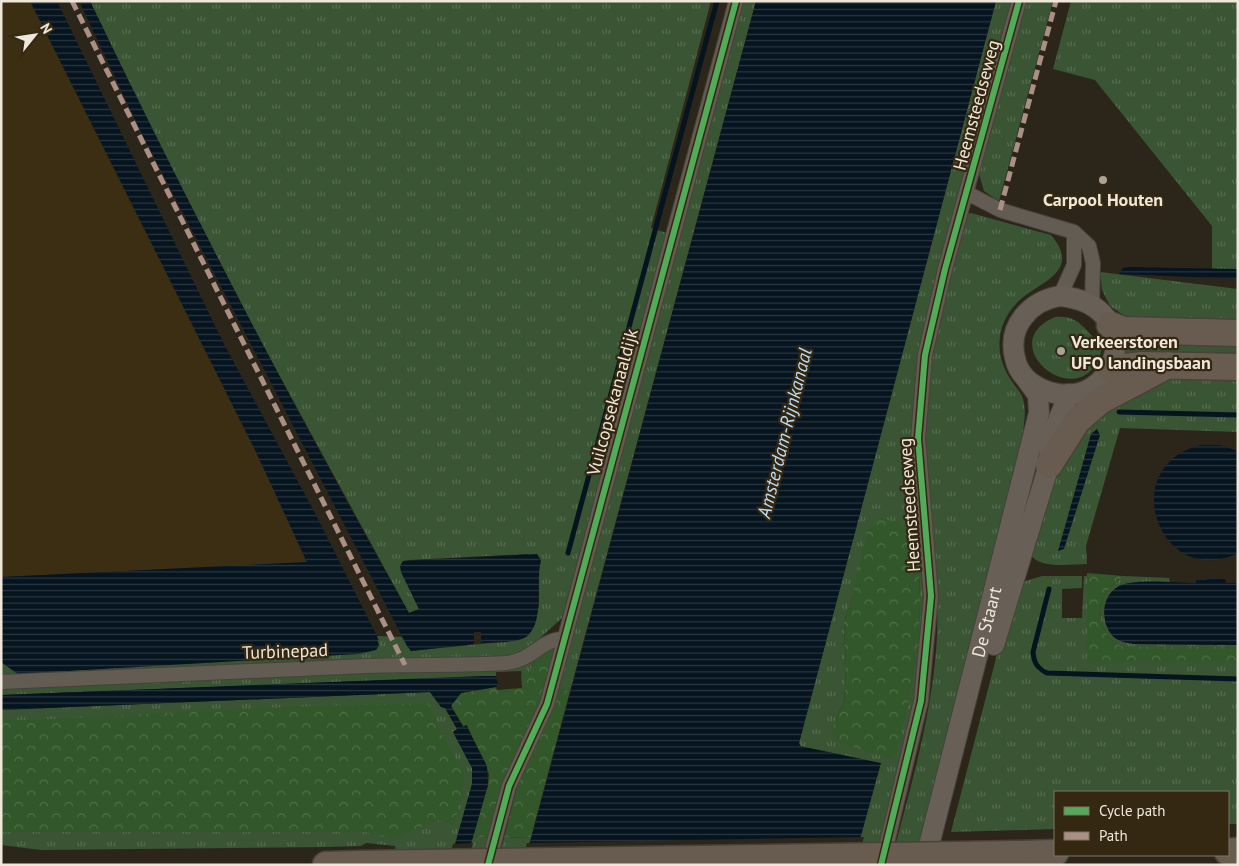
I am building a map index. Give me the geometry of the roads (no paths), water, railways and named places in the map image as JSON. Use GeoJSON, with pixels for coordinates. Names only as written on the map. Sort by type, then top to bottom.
{"type":"FeatureCollection","features":[{"type":"Feature","properties":{"kind":"highway"},"geometry":{"type":"LineString","coordinates":[[1110,325],[1124,330],[1238,333]]}},
{"type":"Feature","properties":{"kind":"highway"},"geometry":{"type":"LineString","coordinates":[[1110,369],[1142,365],[1238,366]]}},
{"type":"Feature","properties":{"kind":"highway"},"geometry":{"type":"LineString","coordinates":[[1049,465],[1077,421],[1100,401],[1168,365]]}},
{"type":"Feature","properties":{"kind":"highway"},"geometry":{"type":"LineString","coordinates":[[326,865],[1054,853]]}},
{"type":"Feature","properties":{"kind":"main road"},"geometry":{"type":"LineString","coordinates":[[1060,296],[1072,297],[1092,306],[1110,325],[1115,334],[1116,344],[1110,369],[1092,387],[1069,394],[1049,392],[1027,380],[1016,365],[1014,354],[1016,329],[1029,309],[1049,298],[1060,296]]}},
{"type":"Feature","properties":{"kind":"main road","name":"De Staart"},"geometry":{"type":"LineString","coordinates":[[924,865],[1039,414],[1038,395],[1027,380]]}},
{"type":"Feature","properties":{"kind":"main road","name":"De Staart"},"geometry":{"type":"LineString","coordinates":[[938,865],[998,633],[1049,465],[1050,440],[1069,394]]}},
{"type":"Feature","properties":{"kind":"street","name":"Vuilcopsekanaaldijk"},"geometry":{"type":"LineString","coordinates":[[488,865],[504,805],[518,766],[547,704],[736,1]]}},
{"type":"Feature","properties":{"kind":"street","name":"Heemsteedseweg"},"geometry":{"type":"LineString","coordinates":[[881,865],[922,701],[931,596],[918,438],[925,355],[945,269],[968,193],[1019,1]]}},
{"type":"Feature","properties":{"kind":"street","name":"Heemsteedseweg"},"geometry":{"type":"LineString","coordinates":[[968,193],[1000,210],[1074,232]]}},
{"type":"Feature","properties":{"kind":"street"},"geometry":{"type":"LineString","coordinates":[[1060,296],[1074,265],[1074,232]]}},
{"type":"Feature","properties":{"kind":"street"},"geometry":{"type":"LineString","coordinates":[[1074,232],[1089,246],[1093,263],[1092,306]]}},
{"type":"Feature","properties":{"kind":"street","name":"Turbinepad"},"geometry":{"type":"LineString","coordinates":[[1,682],[348,667],[508,663],[531,655],[544,644],[556,638],[564,639]]}},
{"type":"Feature","properties":{"kind":"water"},"geometry":{"type":"Polygon","coordinates":[[[30,1],[57,1],[224,344],[317,517],[377,636],[379,646],[376,650],[358,654],[18,674],[1,662],[1,577],[307,562],[256,452],[30,1]]]}},
{"type":"Feature","properties":{"kind":"water"},"geometry":{"type":"Polygon","coordinates":[[[79,1],[90,1],[166,156],[245,310],[409,613],[419,609],[401,572],[400,566],[403,561],[537,554],[541,560],[539,569],[539,605],[534,626],[529,634],[521,639],[512,641],[481,643],[481,632],[474,632],[474,644],[411,651],[407,646],[139,128],[79,1]]]}},
{"type":"Feature","properties":{"kind":"water","name":"Amsterdam-Rijnkanaal"},"geometry":{"type":"Polygon","coordinates":[[[756,1],[996,1],[799,743],[800,746],[881,763],[853,865],[524,865],[756,1]]]}},
{"type":"Feature","properties":{"kind":"water"},"geometry":{"type":"Polygon","coordinates":[[[1123,268],[1238,269],[1238,279],[1119,274],[1123,268]]]}},
{"type":"Feature","properties":{"kind":"water"},"geometry":{"type":"Polygon","coordinates":[[[1097,429],[1100,435],[1064,549],[1058,551],[1091,434],[1097,429]]]}},
{"type":"Feature","properties":{"kind":"water"},"geometry":{"type":"Polygon","coordinates":[[[1200,445],[1220,445],[1238,451],[1238,553],[1211,560],[1187,555],[1169,542],[1158,522],[1154,499],[1159,477],[1174,458],[1200,445]]]}},
{"type":"Feature","properties":{"kind":"water"},"geometry":{"type":"Polygon","coordinates":[[[1207,578],[1225,579],[1226,583],[1238,583],[1238,645],[1134,644],[1116,638],[1107,628],[1104,615],[1106,601],[1113,590],[1119,586],[1135,582],[1196,583],[1196,580],[1207,580],[1207,578]]]}},
{"type":"Feature","properties":{"kind":"water"},"geometry":{"type":"Polygon","coordinates":[[[496,676],[498,684],[496,687],[461,693],[451,706],[463,727],[466,725],[487,766],[488,785],[465,865],[455,844],[472,784],[472,768],[453,732],[457,729],[445,708],[441,707],[430,692],[1,710],[1,695],[496,676]]]}},
{"type":"Feature","properties":{"kind":"waterway"},"geometry":{"type":"LineString","coordinates":[[568,553],[717,1]]}},
{"type":"Feature","properties":{"kind":"waterway"},"geometry":{"type":"LineString","coordinates":[[1119,412],[1238,415]]}},
{"type":"Feature","properties":{"kind":"waterway"},"geometry":{"type":"LineString","coordinates":[[1049,589],[1033,652],[1037,665],[1047,673],[1238,679]]}},
{"type":"Feature","properties":{"kind":"place","name":"Carpool Houten"},"geometry":{"type":"Point","coordinates":[1103,180]}},
{"type":"Feature","properties":{"kind":"place","name":"Verkeerstoren UFO landingsbaan"},"geometry":{"type":"Point","coordinates":[1061,351]}}]}
